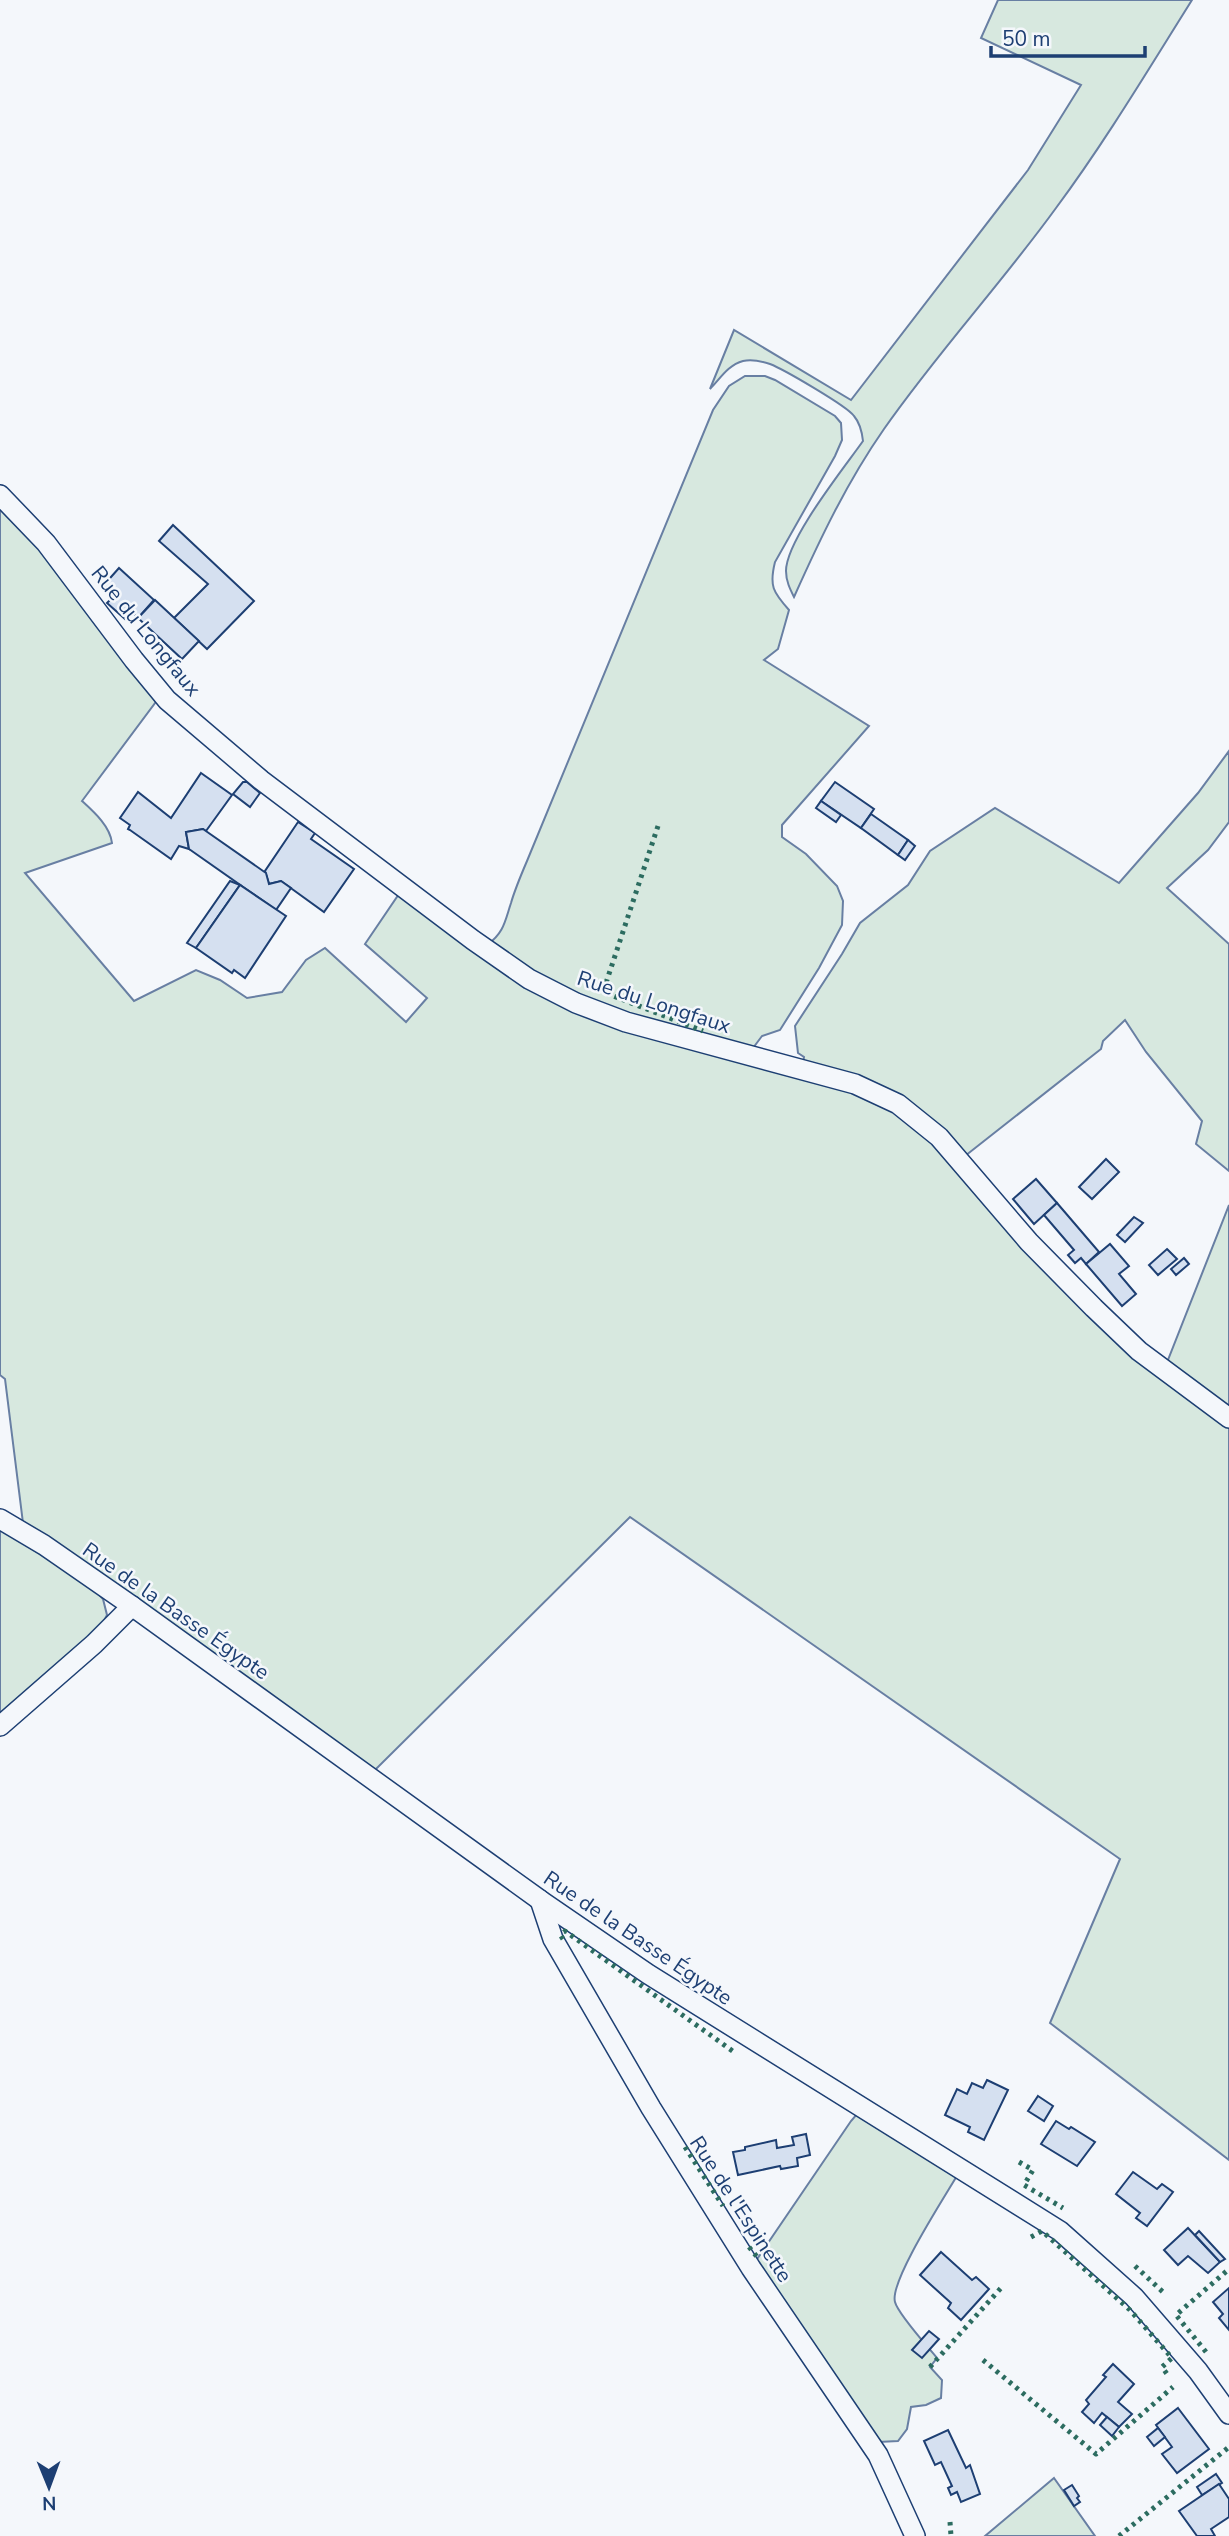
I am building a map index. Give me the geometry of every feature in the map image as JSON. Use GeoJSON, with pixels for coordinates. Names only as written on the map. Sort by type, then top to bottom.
{"type":"FeatureCollection","features":[{"type":"Feature","properties":{"kind":"street","name":"Rue du Longfaux"},"geometry":{"type":"LineString","coordinates":[[0,495],[46,543],[167,700],[261,780],[473,940],[529,979],[576,1003],[626,1022],[855,1084],[898,1104],[939,1137],[1028,1242],[1112,1325],[1164,1371],[1229,1418]]}},
{"type":"Feature","properties":{"kind":"street","name":"Rue de la Basse Égypte"},"geometry":{"type":"LineString","coordinates":[[0,1519],[44,1545],[132,1606],[540,1900],[648,1974],[1060,2231],[1144,2307],[1198,2371],[1229,2414]]}},
{"type":"Feature","properties":{"kind":"street"},"geometry":{"type":"LineString","coordinates":[[0,1726],[132,1606]]}},
{"type":"Feature","properties":{"kind":"street","name":"Rue de l'Espinette"},"geometry":{"type":"LineString","coordinates":[[540,1900],[553,1938],[650,2108],[751,2268],[878,2455],[915,2536]]}},
{"type":"Feature","properties":{"kind":"shaded area"},"geometry":{"type":"Polygon","coordinates":[[[998,0],[1192,0],[1074,183],[904,401],[871,449],[835,511],[794,597],[786,571],[795,541],[817,504],[863,441],[859,425],[849,411],[828,396],[763,362],[750,360],[738,363],[710,389],[734,330],[851,400],[1028,170],[1081,85],[981,38],[998,0]]]}},
{"type":"Feature","properties":{"kind":"shaded area"},"geometry":{"type":"Polygon","coordinates":[[[745,376],[765,376],[775,380],[835,416],[841,423],[842,440],[835,456],[775,562],[772,577],[774,588],[789,610],[778,649],[764,660],[869,726],[782,825],[782,837],[806,854],[837,886],[843,901],[842,925],[780,1030],[762,1036],[750,1052],[571,995],[487,945],[503,926],[520,877],[713,410],[729,386],[745,376]]]}},
{"type":"Feature","properties":{"kind":"shaded area"},"geometry":{"type":"Polygon","coordinates":[[[0,502],[21,523],[158,699],[82,801],[105,825],[112,843],[25,873],[134,1001],[196,970],[220,980],[247,998],[282,992],[306,960],[325,948],[406,1022],[427,998],[365,944],[401,891],[523,981],[833,1083],[907,1117],[1164,1370],[1229,1205],[1229,2160],[1050,2023],[1120,1859],[630,1517],[374,1771],[23,1523],[5,1379],[0,1375],[0,502]]]}},
{"type":"Feature","properties":{"kind":"shaded area"},"geometry":{"type":"Polygon","coordinates":[[[1229,751],[1229,822],[1208,850],[1167,888],[1229,944],[1229,1171],[1196,1144],[1202,1121],[1146,1052],[1125,1020],[1103,1041],[1101,1049],[965,1156],[921,1114],[803,1064],[804,1057],[798,1053],[795,1026],[860,923],[908,885],[930,851],[995,808],[1119,883],[1198,793],[1229,751]]]}},
{"type":"Feature","properties":{"kind":"shaded area"},"geometry":{"type":"Polygon","coordinates":[[[0,1528],[95,1590],[103,1599],[107,1615],[102,1625],[0,1719],[0,1528]]]}},
{"type":"Feature","properties":{"kind":"shaded area"},"geometry":{"type":"Polygon","coordinates":[[[863,2107],[961,2169],[910,2257],[896,2291],[897,2307],[937,2358],[930,2367],[942,2380],[941,2398],[926,2405],[911,2407],[907,2429],[898,2441],[878,2442],[751,2268],[863,2107]]]}},
{"type":"Feature","properties":{"kind":"shaded area"},"geometry":{"type":"Polygon","coordinates":[[[1054,2478],[1095,2536],[985,2536],[1054,2478]]]}},
{"type":"Feature","properties":{"kind":"building"},"geometry":{"type":"Polygon","coordinates":[[[173,525],[254,601],[207,649],[174,618],[208,584],[159,541],[173,525]]]}},
{"type":"Feature","properties":{"kind":"building"},"geometry":{"type":"Polygon","coordinates":[[[119,568],[154,600],[138,618],[131,611],[125,619],[107,603],[114,596],[103,586],[119,568]]]}},
{"type":"Feature","properties":{"kind":"building"},"geometry":{"type":"Polygon","coordinates":[[[155,600],[199,641],[182,659],[138,618],[155,600]]]}},
{"type":"Feature","properties":{"kind":"building"},"geometry":{"type":"Polygon","coordinates":[[[201,773],[232,795],[206,831],[203,829],[186,832],[189,849],[179,846],[171,859],[128,829],[130,825],[120,818],[138,792],[171,818],[201,773]]]}},
{"type":"Feature","properties":{"kind":"building"},"geometry":{"type":"Polygon","coordinates":[[[243,782],[247,782],[260,793],[250,807],[233,794],[243,782]]]}},
{"type":"Feature","properties":{"kind":"building"},"geometry":{"type":"Polygon","coordinates":[[[835,782],[874,809],[861,828],[821,801],[835,782]]]}},
{"type":"Feature","properties":{"kind":"building"},"geometry":{"type":"Polygon","coordinates":[[[821,801],[841,815],[836,822],[816,808],[821,801]]]}},
{"type":"Feature","properties":{"kind":"building"},"geometry":{"type":"Polygon","coordinates":[[[871,814],[908,840],[898,855],[861,828],[871,814]]]}},
{"type":"Feature","properties":{"kind":"building"},"geometry":{"type":"Polygon","coordinates":[[[298,822],[315,833],[311,839],[354,869],[324,912],[281,881],[269,884],[265,871],[298,822]]]}},
{"type":"Feature","properties":{"kind":"building"},"geometry":{"type":"Polygon","coordinates":[[[203,829],[266,873],[269,884],[281,881],[291,888],[276,910],[189,849],[186,832],[203,829]]]}},
{"type":"Feature","properties":{"kind":"building"},"geometry":{"type":"Polygon","coordinates":[[[908,840],[915,846],[905,860],[898,855],[908,840]]]}},
{"type":"Feature","properties":{"kind":"building"},"geometry":{"type":"Polygon","coordinates":[[[230,881],[240,885],[196,948],[187,943],[230,881]]]}},
{"type":"Feature","properties":{"kind":"building"},"geometry":{"type":"Polygon","coordinates":[[[240,885],[286,916],[245,978],[234,970],[232,973],[196,948],[240,885]]]}},
{"type":"Feature","properties":{"kind":"building"},"geometry":{"type":"Polygon","coordinates":[[[1106,1159],[1119,1172],[1092,1199],[1079,1187],[1106,1159]]]}},
{"type":"Feature","properties":{"kind":"building"},"geometry":{"type":"Polygon","coordinates":[[[1036,1179],[1057,1203],[1034,1224],[1013,1199],[1036,1179]]]}},
{"type":"Feature","properties":{"kind":"building"},"geometry":{"type":"Polygon","coordinates":[[[1057,1203],[1099,1252],[1086,1264],[1081,1258],[1075,1263],[1068,1255],[1074,1250],[1044,1215],[1057,1203]]]}},
{"type":"Feature","properties":{"kind":"building"},"geometry":{"type":"Polygon","coordinates":[[[1134,1217],[1143,1223],[1125,1242],[1117,1235],[1134,1217]]]}},
{"type":"Feature","properties":{"kind":"building"},"geometry":{"type":"Polygon","coordinates":[[[1110,1244],[1129,1266],[1119,1274],[1136,1294],[1122,1306],[1086,1264],[1110,1244]]]}},
{"type":"Feature","properties":{"kind":"building"},"geometry":{"type":"Polygon","coordinates":[[[1167,1249],[1177,1259],[1158,1275],[1149,1265],[1167,1249]]]}},
{"type":"Feature","properties":{"kind":"building"},"geometry":{"type":"Polygon","coordinates":[[[1184,1258],[1189,1264],[1176,1275],[1171,1269],[1184,1258]]]}},
{"type":"Feature","properties":{"kind":"building"},"geometry":{"type":"Polygon","coordinates":[[[987,2080],[1008,2090],[984,2140],[968,2132],[970,2127],[945,2115],[957,2089],[967,2094],[972,2083],[983,2088],[987,2080]]]}},
{"type":"Feature","properties":{"kind":"building"},"geometry":{"type":"Polygon","coordinates":[[[1038,2096],[1053,2106],[1044,2121],[1028,2111],[1038,2096]]]}},
{"type":"Feature","properties":{"kind":"building"},"geometry":{"type":"Polygon","coordinates":[[[1056,2121],[1095,2142],[1077,2166],[1041,2144],[1056,2121]]]}},
{"type":"Feature","properties":{"kind":"building"},"geometry":{"type":"Polygon","coordinates":[[[806,2134],[810,2155],[797,2158],[798,2166],[781,2169],[780,2166],[738,2175],[733,2152],[776,2140],[777,2148],[794,2145],[792,2137],[806,2134]]]}},
{"type":"Feature","properties":{"kind":"building"},"geometry":{"type":"Polygon","coordinates":[[[1133,2172],[1157,2189],[1162,2184],[1173,2192],[1147,2226],[1136,2218],[1140,2213],[1116,2194],[1133,2172]]]}},
{"type":"Feature","properties":{"kind":"building"},"geometry":{"type":"Polygon","coordinates":[[[1188,2228],[1220,2262],[1208,2273],[1188,2256],[1178,2265],[1164,2250],[1188,2228]]]}},
{"type":"Feature","properties":{"kind":"building"},"geometry":{"type":"Polygon","coordinates":[[[1199,2231],[1225,2259],[1220,2262],[1195,2235],[1199,2231]]]}},
{"type":"Feature","properties":{"kind":"building"},"geometry":{"type":"Polygon","coordinates":[[[941,2252],[972,2280],[976,2277],[989,2289],[961,2320],[948,2308],[951,2303],[920,2275],[941,2252]]]}},
{"type":"Feature","properties":{"kind":"building"},"geometry":{"type":"Polygon","coordinates":[[[1229,2288],[1229,2330],[1219,2318],[1223,2314],[1213,2302],[1229,2288]]]}},
{"type":"Feature","properties":{"kind":"building"},"geometry":{"type":"Polygon","coordinates":[[[929,2331],[939,2339],[922,2358],[912,2350],[929,2331]]]}},
{"type":"Feature","properties":{"kind":"building"},"geometry":{"type":"Polygon","coordinates":[[[1113,2364],[1134,2384],[1118,2402],[1132,2414],[1119,2427],[1102,2413],[1094,2423],[1082,2412],[1089,2404],[1086,2400],[1106,2377],[1103,2375],[1113,2364]]]}},
{"type":"Feature","properties":{"kind":"building"},"geometry":{"type":"Polygon","coordinates":[[[1178,2408],[1209,2449],[1177,2473],[1162,2454],[1172,2447],[1156,2425],[1178,2408]]]}},
{"type":"Feature","properties":{"kind":"building"},"geometry":{"type":"Polygon","coordinates":[[[1107,2417],[1119,2427],[1112,2436],[1100,2425],[1107,2417]]]}},
{"type":"Feature","properties":{"kind":"building"},"geometry":{"type":"Polygon","coordinates":[[[1158,2428],[1165,2437],[1154,2446],[1147,2437],[1158,2428]]]}},
{"type":"Feature","properties":{"kind":"building"},"geometry":{"type":"Polygon","coordinates":[[[948,2430],[966,2468],[970,2465],[980,2494],[961,2502],[957,2492],[951,2495],[948,2488],[952,2486],[941,2462],[935,2465],[924,2441],[948,2430]]]}},
{"type":"Feature","properties":{"kind":"building"},"geometry":{"type":"Polygon","coordinates":[[[1216,2474],[1222,2483],[1202,2495],[1197,2487],[1216,2474]]]}},
{"type":"Feature","properties":{"kind":"building"},"geometry":{"type":"Polygon","coordinates":[[[1219,2484],[1229,2499],[1229,2517],[1211,2529],[1215,2536],[1197,2536],[1179,2511],[1219,2484]]]}},
{"type":"Feature","properties":{"kind":"building"},"geometry":{"type":"Polygon","coordinates":[[[1072,2485],[1080,2502],[1074,2506],[1064,2490],[1072,2485]]]}},
{"type":"Feature","properties":{"kind":"hedge"},"geometry":{"type":"LineString","coordinates":[[658,826],[603,992],[703,1031]]}},
{"type":"Feature","properties":{"kind":"hedge"},"geometry":{"type":"LineString","coordinates":[[563,1939],[561,1936],[565,1931],[734,2052]]}},
{"type":"Feature","properties":{"kind":"hedge"},"geometry":{"type":"LineString","coordinates":[[685,2147],[723,2206]]}},
{"type":"Feature","properties":{"kind":"hedge"},"geometry":{"type":"LineString","coordinates":[[1019,2162],[1033,2170],[1024,2185],[1063,2208]]}},
{"type":"Feature","properties":{"kind":"hedge"},"geometry":{"type":"LineString","coordinates":[[1031,2237],[1042,2231],[1130,2310],[1172,2358],[1162,2367],[1167,2374]]}},
{"type":"Feature","properties":{"kind":"hedge"},"geometry":{"type":"LineString","coordinates":[[749,2247],[758,2258]]}},
{"type":"Feature","properties":{"kind":"hedge"},"geometry":{"type":"LineString","coordinates":[[1135,2266],[1164,2293]]}},
{"type":"Feature","properties":{"kind":"hedge"},"geometry":{"type":"LineString","coordinates":[[1206,2352],[1176,2315],[1229,2269]]}},
{"type":"Feature","properties":{"kind":"hedge"},"geometry":{"type":"LineString","coordinates":[[930,2367],[1001,2288]]}},
{"type":"Feature","properties":{"kind":"hedge"},"geometry":{"type":"LineString","coordinates":[[983,2360],[1096,2454],[1173,2387]]}},
{"type":"Feature","properties":{"kind":"hedge"},"geometry":{"type":"LineString","coordinates":[[1119,2536],[1229,2447]]}},
{"type":"Feature","properties":{"kind":"hedge"},"geometry":{"type":"LineString","coordinates":[[950,2522],[951,2536]]}}]}
